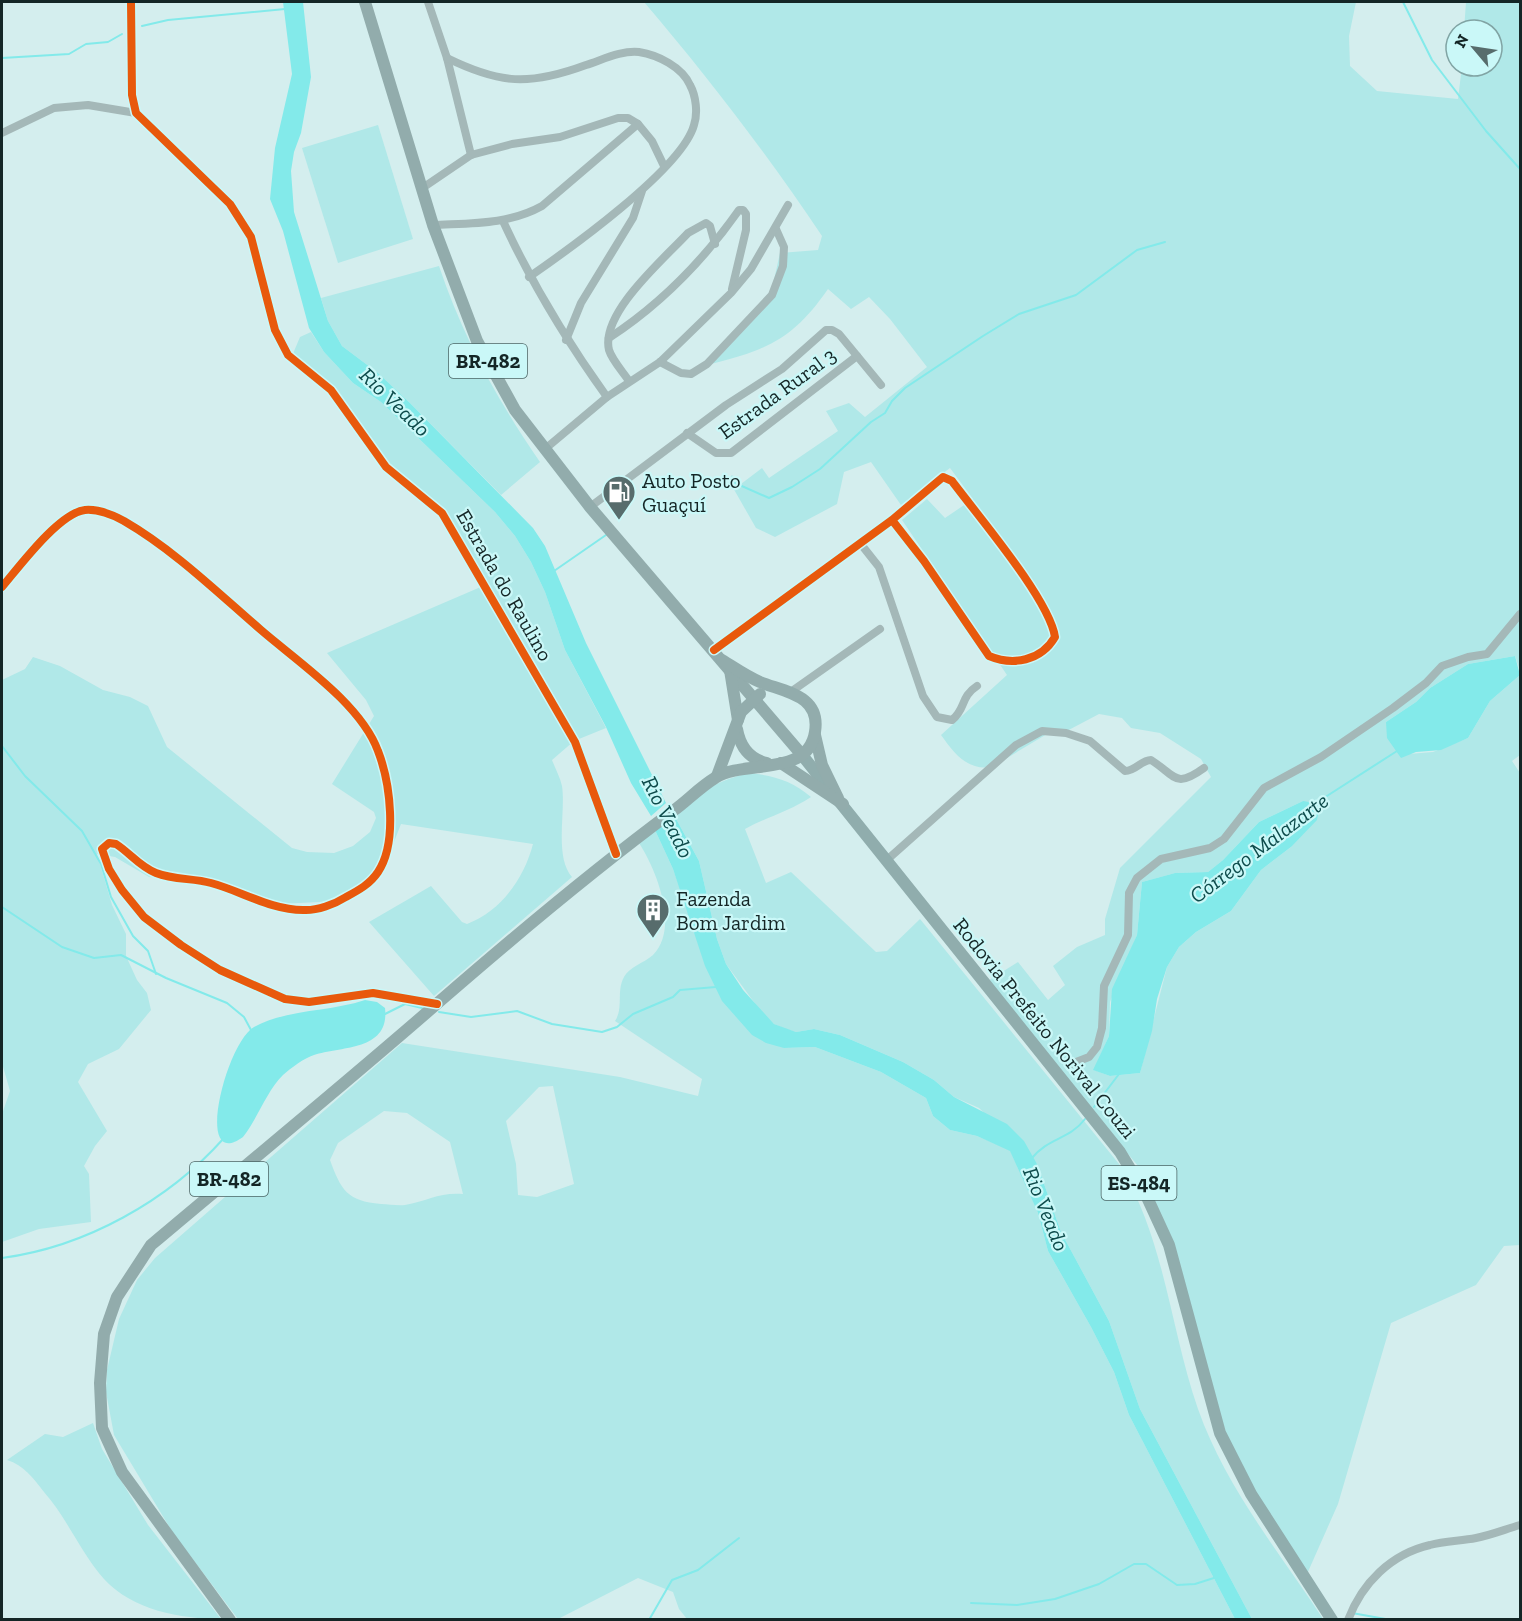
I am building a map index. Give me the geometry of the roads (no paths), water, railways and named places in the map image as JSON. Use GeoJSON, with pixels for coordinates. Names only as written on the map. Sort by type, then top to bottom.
{"type":"FeatureCollection","features":[{"type":"Feature","properties":{"kind":"highway","name":"BR-482"},"geometry":{"type":"LineString","coordinates":[[365,2],[433,225],[477,341],[515,410],[590,507],[726,664],[751,678],[790,691],[803,698],[811,708],[815,720],[815,733]]}},
{"type":"Feature","properties":{"kind":"highway","name":"BR-482"},"geometry":{"type":"LineString","coordinates":[[726,664],[740,744],[749,755],[760,761],[778,764]]}},
{"type":"Feature","properties":{"kind":"highway","name":"ES-484"},"geometry":{"type":"LineString","coordinates":[[726,664],[802,755]]}},
{"type":"Feature","properties":{"kind":"highway"},"geometry":{"type":"LineString","coordinates":[[754,696],[772,690],[790,691]]}},
{"type":"Feature","properties":{"kind":"highway","name":"BR-482"},"geometry":{"type":"LineString","coordinates":[[717,776],[737,725],[754,696]]}},
{"type":"Feature","properties":{"kind":"highway"},"geometry":{"type":"LineString","coordinates":[[802,755],[811,745],[815,733]]}},
{"type":"Feature","properties":{"kind":"highway"},"geometry":{"type":"LineString","coordinates":[[815,733],[822,765],[840,801]]}},
{"type":"Feature","properties":{"kind":"highway","name":"BR-482"},"geometry":{"type":"LineString","coordinates":[[230,1620],[122,1472],[102,1428],[100,1383],[104,1334],[117,1297],[151,1245],[616,854],[717,776],[740,769],[778,764],[802,755]]}},
{"type":"Feature","properties":{"kind":"highway"},"geometry":{"type":"LineString","coordinates":[[778,764],[840,801]]}},
{"type":"Feature","properties":{"kind":"main road","name":"ES-484"},"geometry":{"type":"LineString","coordinates":[[802,755],[840,801]]}},
{"type":"Feature","properties":{"kind":"main road","name":"Rodovia Prefeito Norival Couzi"},"geometry":{"type":"LineString","coordinates":[[840,801],[888,859],[998,1002],[1120,1152],[1146,1195],[1169,1245],[1220,1433],[1251,1494],[1332,1620]]}},
{"type":"Feature","properties":{"kind":"street"},"geometry":{"type":"LineString","coordinates":[[2,133],[54,108],[88,105],[136,113],[132,95],[131,2]]}},
{"type":"Feature","properties":{"kind":"street"},"geometry":{"type":"LineString","coordinates":[[428,2],[447,58],[471,155]]}},
{"type":"Feature","properties":{"kind":"street"},"geometry":{"type":"LineString","coordinates":[[447,58],[489,77],[513,81],[575,69],[611,56],[637,52],[676,67],[687,78],[693,92],[694,125],[682,148],[642,191],[529,277]]}},
{"type":"Feature","properties":{"kind":"street","name":"Estrada do Raulino"},"geometry":{"type":"LineString","coordinates":[[136,113],[230,204],[251,237],[275,330],[288,355],[331,390],[386,467],[442,513],[575,742],[616,854]]}},
{"type":"Feature","properties":{"kind":"street"},"geometry":{"type":"LineString","coordinates":[[421,189],[471,155],[512,144],[560,137],[618,118],[628,118],[638,124],[652,141],[664,166]]}},
{"type":"Feature","properties":{"kind":"street"},"geometry":{"type":"LineString","coordinates":[[433,225],[503,221],[528,214],[542,206],[638,124]]}},
{"type":"Feature","properties":{"kind":"street"},"geometry":{"type":"LineString","coordinates":[[566,340],[581,303],[633,218],[642,191]]}},
{"type":"Feature","properties":{"kind":"street"},"geometry":{"type":"LineString","coordinates":[[544,449],[607,397],[660,362],[731,293],[751,269],[777,229],[789,205]]}},
{"type":"Feature","properties":{"kind":"street"},"geometry":{"type":"LineString","coordinates":[[609,338],[663,298],[715,244],[739,210],[742,210],[746,214],[746,230],[731,293]]}},
{"type":"Feature","properties":{"kind":"street"},"geometry":{"type":"LineString","coordinates":[[503,221],[529,277],[566,340],[607,397]]}},
{"type":"Feature","properties":{"kind":"street"},"geometry":{"type":"LineString","coordinates":[[629,381],[609,351],[609,338],[621,306],[688,233],[706,223],[710,226],[715,244]]}},
{"type":"Feature","properties":{"kind":"street"},"geometry":{"type":"LineString","coordinates":[[660,362],[681,373],[691,374],[707,364],[772,295],[783,266],[784,248],[777,229]]}},
{"type":"Feature","properties":{"kind":"street","name":"Estrada Rural 3"},"geometry":{"type":"LineString","coordinates":[[590,507],[687,433],[782,369],[825,330],[832,330],[839,334],[881,385]]}},
{"type":"Feature","properties":{"kind":"street","name":"Estrada Rural 3"},"geometry":{"type":"LineString","coordinates":[[687,433],[716,453],[731,453],[857,356]]}},
{"type":"Feature","properties":{"kind":"street"},"geometry":{"type":"LineString","coordinates":[[714,650],[892,520],[943,477],[952,481],[1053,622],[1055,637],[1048,648],[1024,661],[1004,663],[989,656],[924,561],[892,520]]}},
{"type":"Feature","properties":{"kind":"street"},"geometry":{"type":"LineString","coordinates":[[2,587],[69,516],[84,510],[103,512],[122,520],[152,539],[192,570],[337,695],[359,720],[378,749],[388,782],[390,812],[387,848],[380,870],[368,885],[336,903],[303,910],[262,902],[209,882],[178,879],[156,873],[142,866],[116,843],[109,843],[102,849],[109,869],[122,890],[144,917],[181,945],[220,970],[285,999],[309,1002],[374,993],[437,1004]]}},
{"type":"Feature","properties":{"kind":"street"},"geometry":{"type":"LineString","coordinates":[[860,543],[879,567],[923,696],[937,717],[952,720],[959,715],[967,692],[977,687]]}},
{"type":"Feature","properties":{"kind":"street"},"geometry":{"type":"LineString","coordinates":[[1071,1064],[1089,1057],[1096,1047],[1102,1028],[1104,986],[1128,935],[1129,893],[1137,878],[1161,859],[1210,848],[1224,839],[1264,788],[1321,757],[1393,708],[1426,683],[1442,666],[1468,657],[1487,654],[1521,614]]}},
{"type":"Feature","properties":{"kind":"street"},"geometry":{"type":"LineString","coordinates":[[790,691],[879,629]]}},
{"type":"Feature","properties":{"kind":"street"},"geometry":{"type":"LineString","coordinates":[[888,859],[1016,744],[1042,731],[1066,733],[1090,741],[1125,771],[1131,771],[1146,760],[1151,760],[1177,781],[1184,780],[1204,768]]}},
{"type":"Feature","properties":{"kind":"street"},"geometry":{"type":"LineString","coordinates":[[1348,1620],[1354,1604],[1369,1581],[1390,1562],[1428,1545],[1477,1537],[1521,1525]]}},
{"type":"Feature","properties":{"kind":"water","name":"Rio Veado"},"geometry":{"type":"Polygon","coordinates":[[[283,2],[303,2],[311,77],[301,133],[294,152],[291,171],[294,212],[328,321],[342,346],[378,373],[410,403],[533,528],[545,546],[586,643],[666,803],[651,816],[631,783],[606,727],[565,650],[545,592],[531,562],[515,536],[495,512],[381,402],[353,383],[324,352],[309,328],[283,231],[270,199],[275,148],[292,74],[283,2]]]}},
{"type":"Feature","properties":{"kind":"water"},"geometry":{"type":"Polygon","coordinates":[[[1515,656],[1520,675],[1490,701],[1468,738],[1441,750],[1416,752],[1401,758],[1387,738],[1386,722],[1416,702],[1430,688],[1468,664],[1515,656]]]}},
{"type":"Feature","properties":{"kind":"water"},"geometry":{"type":"Polygon","coordinates":[[[1303,801],[1320,804],[1317,820],[1291,847],[1261,870],[1231,911],[1196,932],[1179,947],[1167,967],[1140,1073],[1110,1076],[1093,1070],[1109,1036],[1112,989],[1137,935],[1142,882],[1175,873],[1208,872],[1223,860],[1259,822],[1303,801]]]}},
{"type":"Feature","properties":{"kind":"water","name":"Rio Veado"},"geometry":{"type":"Polygon","coordinates":[[[674,815],[699,861],[717,939],[726,964],[743,990],[774,1024],[796,1032],[814,1029],[840,1035],[903,1062],[934,1080],[954,1097],[1007,1124],[1024,1141],[1037,1164],[1061,1232],[1109,1321],[1140,1409],[1252,1619],[1235,1619],[1129,1415],[1114,1372],[1048,1251],[1038,1213],[1010,1151],[977,1136],[950,1130],[933,1116],[926,1098],[881,1072],[815,1047],[784,1048],[766,1043],[752,1035],[722,1001],[705,966],[673,869],[655,830],[674,815]]]}},
{"type":"Feature","properties":{"kind":"water"},"geometry":{"type":"Polygon","coordinates":[[[365,1000],[377,1002],[385,1008],[385,1022],[380,1032],[362,1044],[306,1058],[277,1082],[243,1137],[228,1143],[220,1137],[217,1122],[225,1078],[243,1038],[254,1027],[280,1017],[365,1000]]]}},
{"type":"Feature","properties":{"kind":"waterway"},"geometry":{"type":"LineString","coordinates":[[1403,2],[1432,60],[1486,131],[1520,169]]}},
{"type":"Feature","properties":{"kind":"waterway"},"geometry":{"type":"LineString","coordinates":[[142,26],[168,20],[285,9]]}},
{"type":"Feature","properties":{"kind":"waterway"},"geometry":{"type":"LineString","coordinates":[[2,58],[69,54],[86,44],[108,42],[122,34]]}},
{"type":"Feature","properties":{"kind":"waterway"},"geometry":{"type":"LineString","coordinates":[[726,484],[735,483],[769,498],[792,487],[820,469],[871,422],[885,413],[892,401],[905,388],[983,336],[1019,314],[1076,295],[1137,250],[1165,242]]}},
{"type":"Feature","properties":{"kind":"waterway"},"geometry":{"type":"LineString","coordinates":[[554,571],[606,535]]}},
{"type":"Feature","properties":{"kind":"waterway"},"geometry":{"type":"LineString","coordinates":[[2,746],[25,776],[82,831],[101,864],[111,897],[133,936],[148,951],[156,974]]}},
{"type":"Feature","properties":{"kind":"waterway","name":"Córrego Malazarte"},"geometry":{"type":"LineString","coordinates":[[1316,803],[1397,751]]}},
{"type":"Feature","properties":{"kind":"waterway"},"geometry":{"type":"LineString","coordinates":[[2,907],[62,947],[94,958],[121,955],[166,978],[227,1003],[244,1017],[251,1030]]}},
{"type":"Feature","properties":{"kind":"waterway"},"geometry":{"type":"LineString","coordinates":[[439,1012],[471,1017],[517,1011],[552,1024],[602,1032],[617,1027],[633,1014],[673,997],[680,990],[716,987]]}},
{"type":"Feature","properties":{"kind":"waterway"},"geometry":{"type":"LineString","coordinates":[[385,1014],[405,1004],[422,1008]]}},
{"type":"Feature","properties":{"kind":"waterway","name":"Córrego Malazarte"},"geometry":{"type":"LineString","coordinates":[[1094,1107],[1119,1074]]}},
{"type":"Feature","properties":{"kind":"waterway","name":"Córrego Malazarte"},"geometry":{"type":"LineString","coordinates":[[1031,1159],[1045,1146],[1072,1131],[1085,1119]]}},
{"type":"Feature","properties":{"kind":"waterway"},"geometry":{"type":"LineString","coordinates":[[2,1258],[64,1243],[123,1218],[177,1182],[224,1138]]}},
{"type":"Feature","properties":{"kind":"waterway"},"geometry":{"type":"LineString","coordinates":[[649,1620],[672,1580],[698,1570],[739,1538]]}},
{"type":"Feature","properties":{"kind":"waterway"},"geometry":{"type":"LineString","coordinates":[[971,1603],[1017,1605],[1055,1599],[1099,1584],[1134,1564],[1146,1564],[1177,1585],[1195,1584],[1217,1577]]}},
{"type":"Feature","properties":{"kind":"waterway"},"geometry":{"type":"LineString","coordinates":[[1352,1613],[1391,1620]]}},
{"type":"Feature","properties":{"kind":"waterway"},"geometry":{"type":"LineString","coordinates":[[1516,1620],[1520,1619]]}},
{"type":"Feature","properties":{"kind":"place","name":"Auto Posto Guaçuí"},"geometry":{"type":"Point","coordinates":[619,521]}},
{"type":"Feature","properties":{"kind":"place","name":"Fazenda Bom Jardim"},"geometry":{"type":"Point","coordinates":[653,939]}}]}
